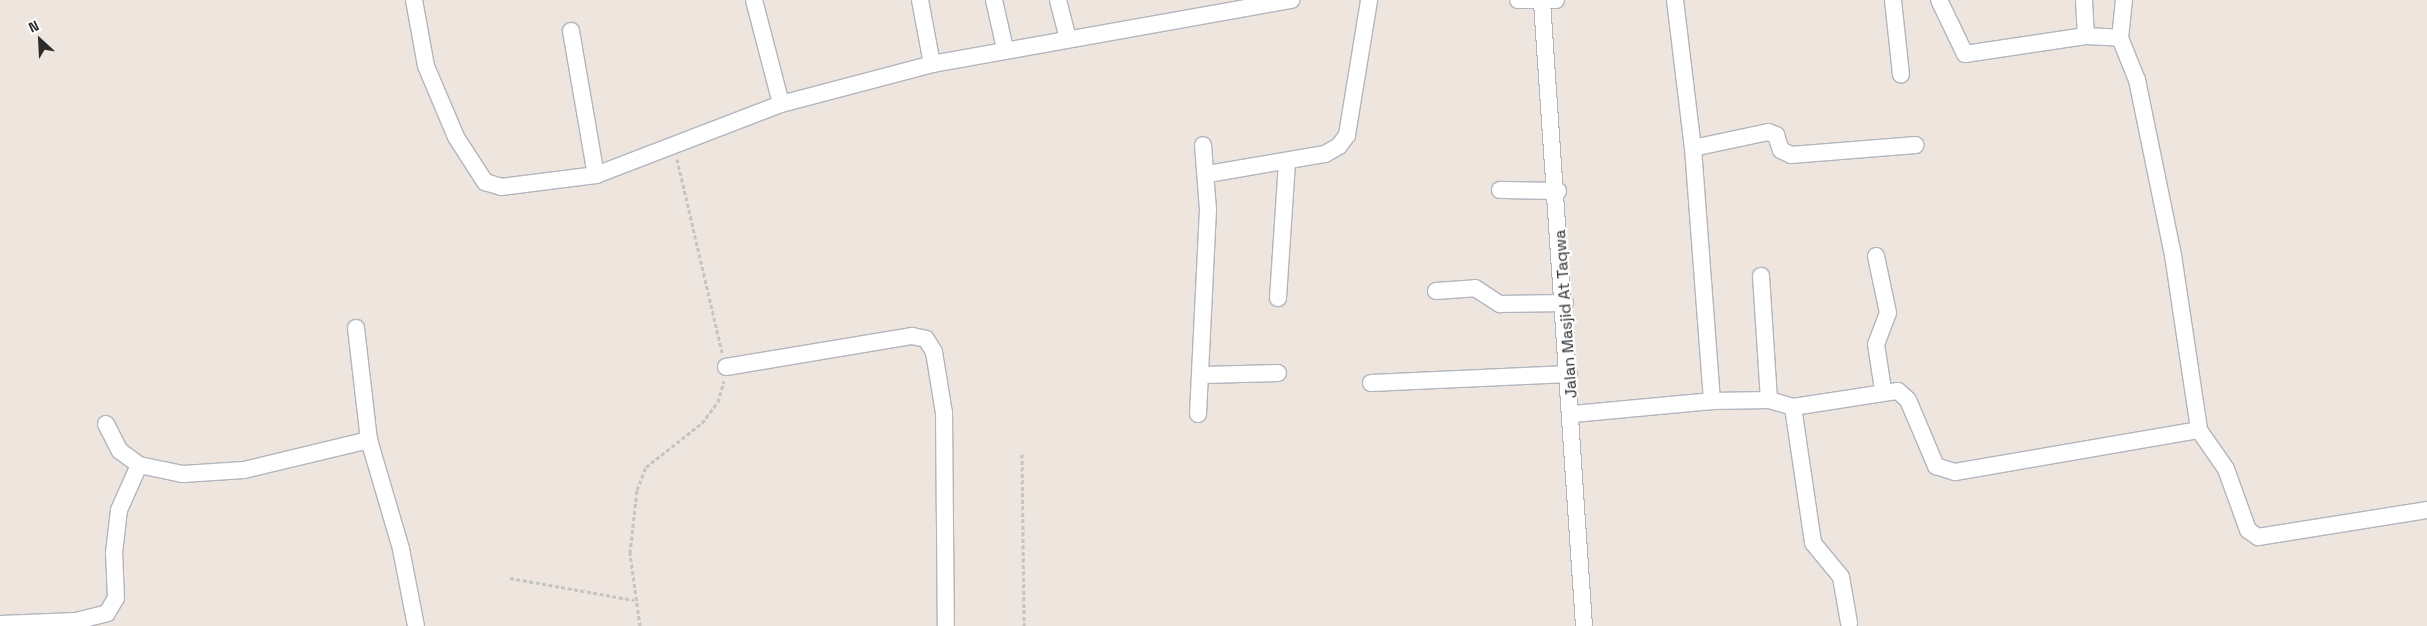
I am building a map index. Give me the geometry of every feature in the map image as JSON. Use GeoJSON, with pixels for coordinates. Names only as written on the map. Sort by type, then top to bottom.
{"type":"FeatureCollection","features":[{"type":"Feature","properties":{"kind":"street"},"geometry":{"type":"LineString","coordinates":[[414,0],[426,66],[456,136],[485,182],[501,187],[596,176],[674,149],[781,104],[932,64],[1068,39],[1217,6],[1291,0]]}},
{"type":"Feature","properties":{"kind":"street"},"geometry":{"type":"LineString","coordinates":[[754,0],[781,104]]}},
{"type":"Feature","properties":{"kind":"street"},"geometry":{"type":"LineString","coordinates":[[920,0],[932,64]]}},
{"type":"Feature","properties":{"kind":"street"},"geometry":{"type":"LineString","coordinates":[[994,0],[1006,49]]}},
{"type":"Feature","properties":{"kind":"street"},"geometry":{"type":"LineString","coordinates":[[1058,0],[1068,39]]}},
{"type":"Feature","properties":{"kind":"street"},"geometry":{"type":"LineString","coordinates":[[1208,174],[1325,154],[1347,136],[1369,0]]}},
{"type":"Feature","properties":{"kind":"street"},"geometry":{"type":"LineString","coordinates":[[1518,0],[1549,1]]}},
{"type":"Feature","properties":{"kind":"street"},"geometry":{"type":"LineString","coordinates":[[1675,0],[1692,148],[1712,401]]}},
{"type":"Feature","properties":{"kind":"street"},"geometry":{"type":"LineString","coordinates":[[1893,0],[1901,75]]}},
{"type":"Feature","properties":{"kind":"street"},"geometry":{"type":"LineString","coordinates":[[1939,0],[1965,54],[2086,36],[2120,38]]}},
{"type":"Feature","properties":{"kind":"street"},"geometry":{"type":"LineString","coordinates":[[2084,0],[2086,36]]}},
{"type":"Feature","properties":{"kind":"street"},"geometry":{"type":"LineString","coordinates":[[2124,0],[2120,38],[2137,80],[2173,255],[2199,430],[2226,469],[2248,530],[2258,536],[2427,510]]}},
{"type":"Feature","properties":{"kind":"street","name":"Jalan Masjid At Taqwa"},"geometry":{"type":"LineString","coordinates":[[1549,1],[1558,191],[1573,414],[1584,626]]}},
{"type":"Feature","properties":{"kind":"street"},"geometry":{"type":"LineString","coordinates":[[571,31],[596,176]]}},
{"type":"Feature","properties":{"kind":"street"},"geometry":{"type":"LineString","coordinates":[[1692,148],[1768,132],[1776,135],[1781,150],[1791,156],[1916,146]]}},
{"type":"Feature","properties":{"kind":"street"},"geometry":{"type":"LineString","coordinates":[[1198,414],[1204,374],[1208,174],[1203,146]]}},
{"type":"Feature","properties":{"kind":"street"},"geometry":{"type":"LineString","coordinates":[[1278,298],[1287,161]]}},
{"type":"Feature","properties":{"kind":"street"},"geometry":{"type":"LineString","coordinates":[[1500,190],[1558,191]]}},
{"type":"Feature","properties":{"kind":"street"},"geometry":{"type":"LineString","coordinates":[[1876,256],[1888,313],[1876,344],[1883,390]]}},
{"type":"Feature","properties":{"kind":"street"},"geometry":{"type":"LineString","coordinates":[[1761,276],[1769,400]]}},
{"type":"Feature","properties":{"kind":"street"},"geometry":{"type":"LineString","coordinates":[[1436,291],[1475,288],[1500,304],[1565,303]]}},
{"type":"Feature","properties":{"kind":"street"},"geometry":{"type":"LineString","coordinates":[[356,328],[370,440],[402,549],[416,626]]}},
{"type":"Feature","properties":{"kind":"street"},"geometry":{"type":"LineString","coordinates":[[726,367],[912,336],[926,339],[934,352],[944,412],[946,626]]}},
{"type":"Feature","properties":{"kind":"street"},"geometry":{"type":"LineString","coordinates":[[1204,374],[1278,373]]}},
{"type":"Feature","properties":{"kind":"street"},"geometry":{"type":"LineString","coordinates":[[1371,383],[1569,374]]}},
{"type":"Feature","properties":{"kind":"street"},"geometry":{"type":"LineString","coordinates":[[1573,414],[1712,401],[1769,400],[1793,407],[1883,390],[1898,391],[1908,400],[1936,466],[1946,472],[2199,430]]}},
{"type":"Feature","properties":{"kind":"street"},"geometry":{"type":"LineString","coordinates":[[1793,407],[1813,543],[1841,577],[1851,623]]}},
{"type":"Feature","properties":{"kind":"street"},"geometry":{"type":"LineString","coordinates":[[106,424],[120,451],[139,465],[182,474],[244,470],[370,440]]}},
{"type":"Feature","properties":{"kind":"street"},"geometry":{"type":"LineString","coordinates":[[0,624],[76,621],[107,613],[116,598],[114,553],[119,510],[139,465]]}},
{"type":"Feature","properties":{"kind":"path"},"geometry":{"type":"LineString","coordinates":[[640,626],[634,600],[630,553],[637,490],[646,468],[702,423],[718,402],[726,367],[674,149]]}},
{"type":"Feature","properties":{"kind":"path"},"geometry":{"type":"LineString","coordinates":[[1022,454],[1024,626]]}},
{"type":"Feature","properties":{"kind":"path"},"geometry":{"type":"LineString","coordinates":[[510,578],[634,600]]}}]}
